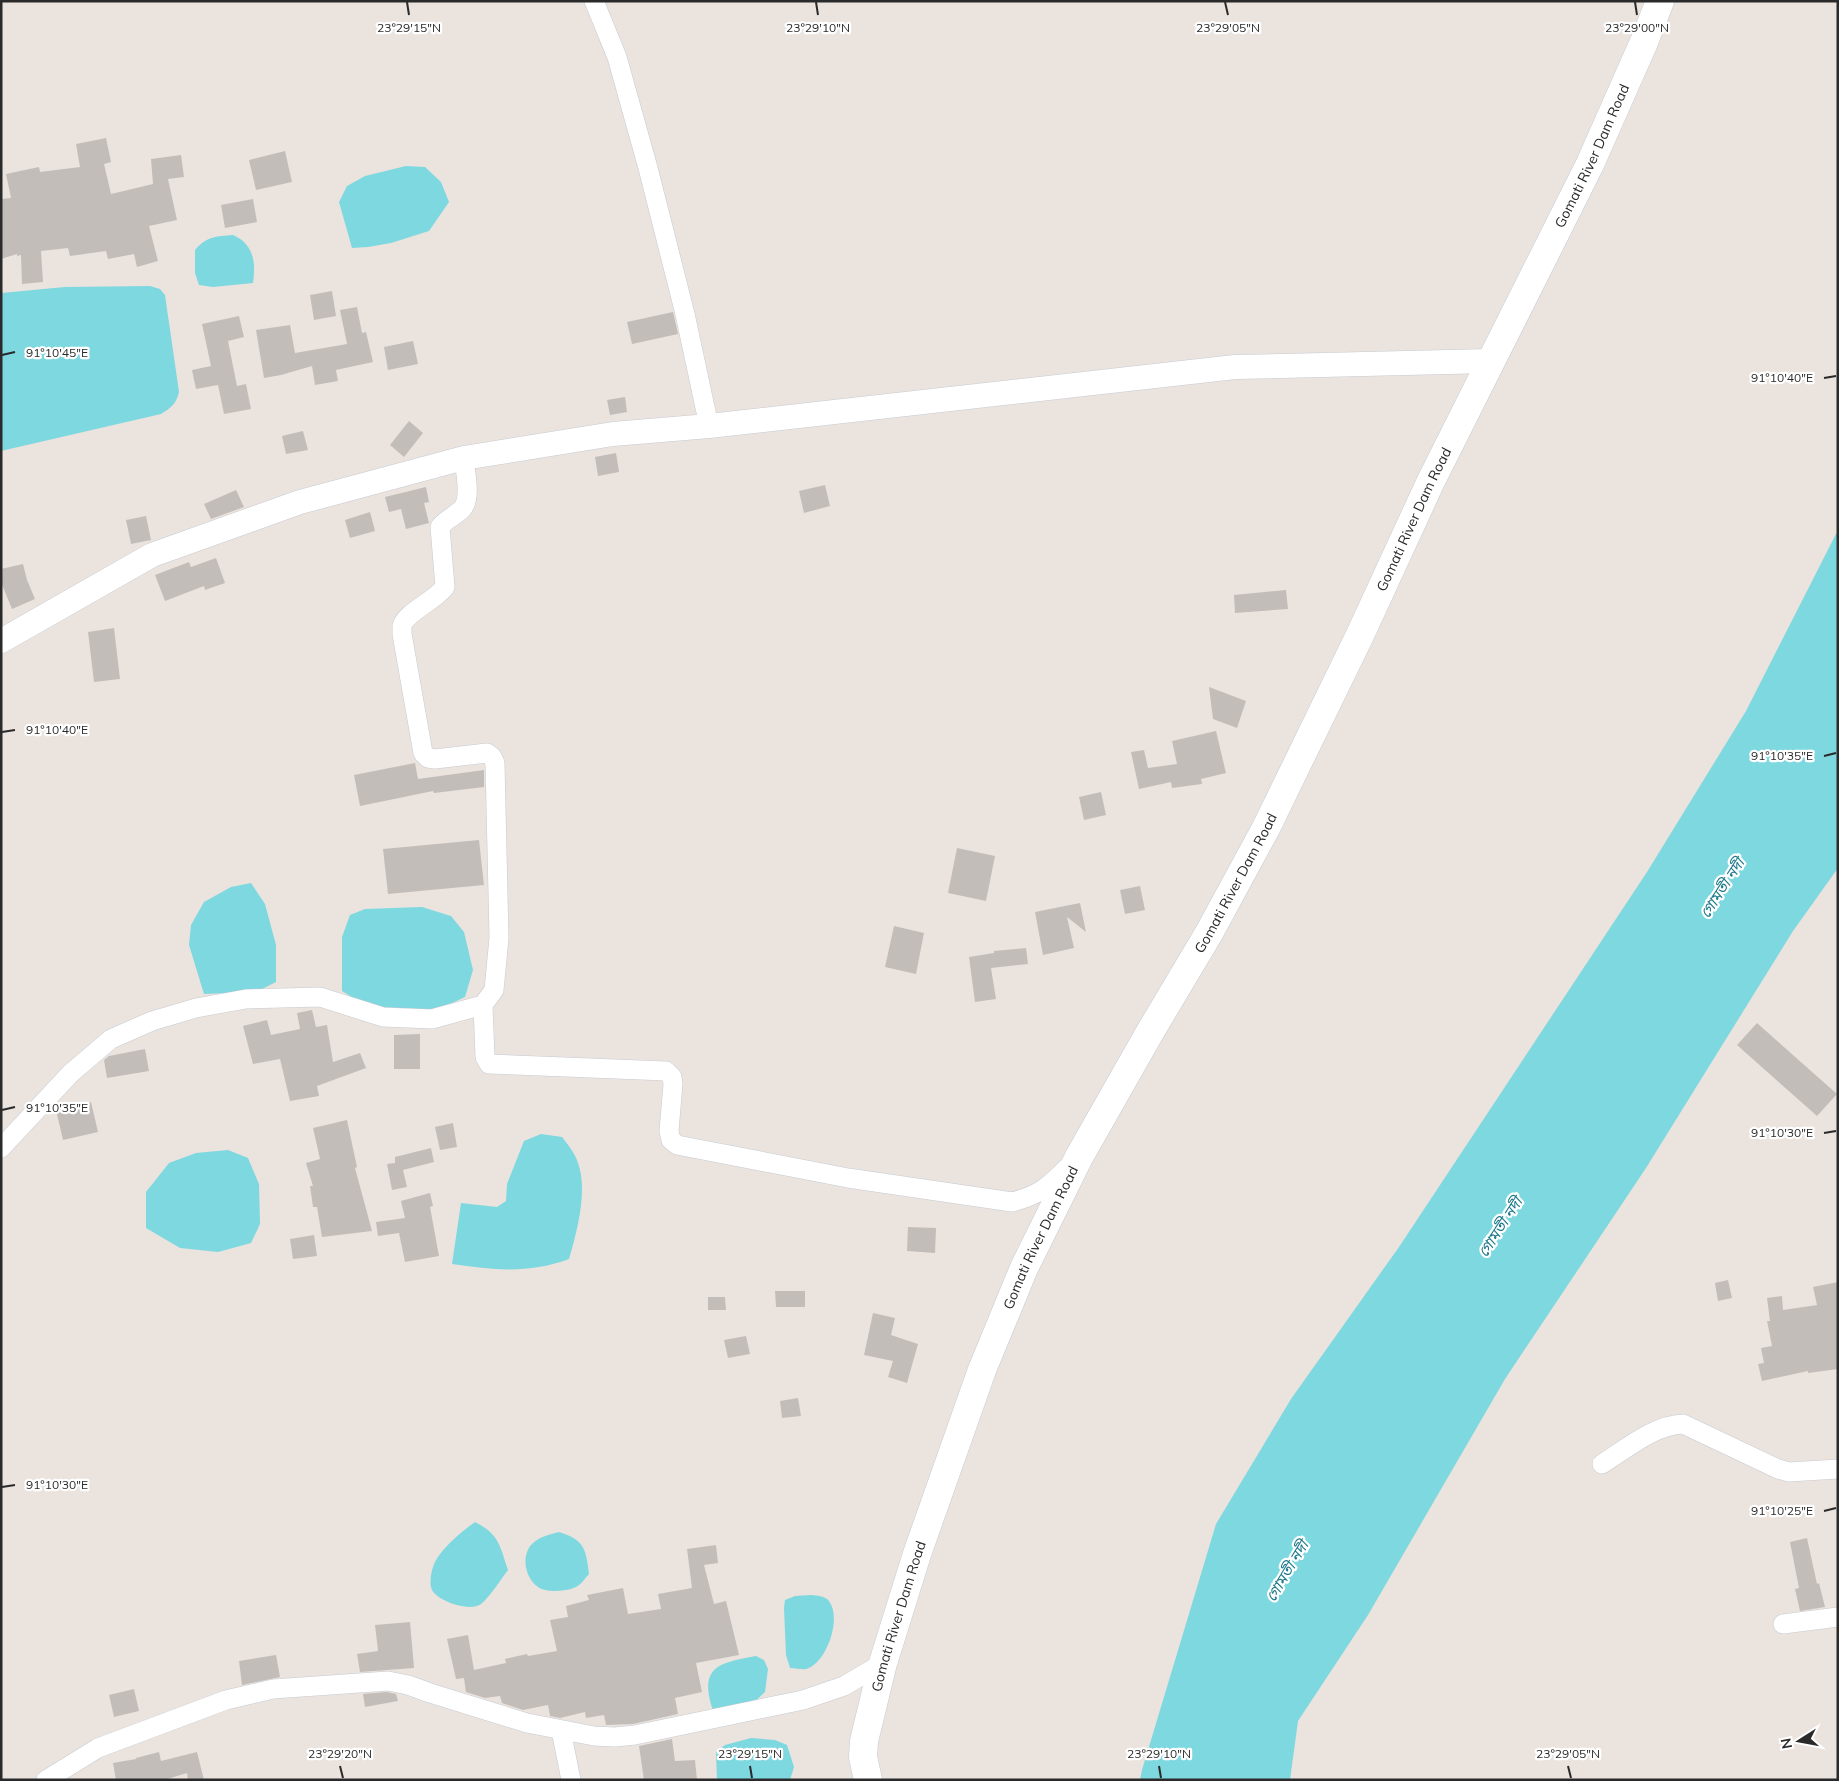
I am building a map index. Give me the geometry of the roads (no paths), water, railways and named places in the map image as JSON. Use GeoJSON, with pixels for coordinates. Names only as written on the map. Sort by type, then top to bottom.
{"type":"FeatureCollection","features":[{"type":"Feature","properties":{"kind":"main road","name":"Gomati River Dam Road"},"geometry":{"type":"LineString","coordinates":[[868,1780],[864,1757],[864,1741],[883,1663],[917,1554],[982,1370],[1024,1268],[1079,1157],[1209,933],[1266,828],[1360,635],[1430,483],[1590,164],[1660,1]]}},
{"type":"Feature","properties":{"kind":"street"},"geometry":{"type":"LineString","coordinates":[[594,1],[617,57],[648,168],[685,314],[709,426]]}},
{"type":"Feature","properties":{"kind":"street"},"geometry":{"type":"LineString","coordinates":[[1,642],[152,555],[300,502],[464,458],[613,434],[709,426],[1235,367],[1490,361]]}},
{"type":"Feature","properties":{"kind":"street"},"geometry":{"type":"LineString","coordinates":[[1,1148],[71,1073],[111,1039],[152,1021],[196,1008],[246,999],[320,997],[383,1016],[432,1019],[483,1005],[494,990],[500,938],[495,763],[492,757],[487,754],[435,759],[428,758],[424,753],[402,634],[402,626],[406,619],[440,594],[445,587],[440,527],[462,508],[467,501],[464,458]]}},
{"type":"Feature","properties":{"kind":"street"},"geometry":{"type":"LineString","coordinates":[[483,1005],[485,1057],[489,1064],[666,1071],[672,1076],[674,1084],[669,1132],[671,1140],[677,1145],[848,1178],[1012,1202],[1030,1197],[1048,1188],[1079,1157]]}},
{"type":"Feature","properties":{"kind":"street"},"geometry":{"type":"LineString","coordinates":[[1602,1464],[1639,1440],[1672,1425],[1683,1424],[1778,1469],[1789,1472],[1838,1469]]}},
{"type":"Feature","properties":{"kind":"street"},"geometry":{"type":"LineString","coordinates":[[1783,1624],[1838,1617]]}},
{"type":"Feature","properties":{"kind":"street"},"geometry":{"type":"LineString","coordinates":[[46,1780],[98,1748],[226,1700],[273,1689],[388,1681],[408,1685],[526,1723],[594,1736],[614,1737],[635,1735],[793,1702],[844,1686],[883,1663]]}},
{"type":"Feature","properties":{"kind":"street"},"geometry":{"type":"LineString","coordinates":[[561,1730],[571,1780]]}},
{"type":"Feature","properties":{"kind":"water"},"geometry":{"type":"Polygon","coordinates":[[[406,166],[425,167],[441,182],[449,202],[429,231],[391,243],[352,248],[339,202],[347,186],[365,176],[406,166]]]}},
{"type":"Feature","properties":{"kind":"water"},"geometry":{"type":"Polygon","coordinates":[[[233,235],[245,243],[252,255],[254,261],[253,283],[213,287],[199,285],[195,273],[195,250],[203,242],[212,238],[233,235]]]}},
{"type":"Feature","properties":{"kind":"water"},"geometry":{"type":"Polygon","coordinates":[[[150,286],[160,289],[165,295],[179,392],[173,405],[161,414],[1,451],[1,293],[65,287],[150,286]]]}},
{"type":"Feature","properties":{"kind":"water","name":"গোমতী নদী"},"geometry":{"type":"Polygon","coordinates":[[[1838,530],[1838,868],[1793,931],[1646,1168],[1505,1379],[1368,1615],[1298,1721],[1290,1780],[1140,1780],[1216,1524],[1291,1399],[1399,1247],[1647,872],[1746,711],[1838,530]]]}},
{"type":"Feature","properties":{"kind":"water"},"geometry":{"type":"Polygon","coordinates":[[[251,883],[265,904],[276,945],[276,982],[256,992],[204,994],[189,945],[191,925],[204,902],[231,887],[251,883]]]}},
{"type":"Feature","properties":{"kind":"water"},"geometry":{"type":"Polygon","coordinates":[[[422,907],[451,916],[464,932],[473,970],[465,997],[437,1010],[373,1010],[342,991],[342,937],[350,915],[365,909],[422,907]]]}},
{"type":"Feature","properties":{"kind":"water"},"geometry":{"type":"Polygon","coordinates":[[[541,1134],[562,1137],[575,1156],[581,1174],[582,1198],[569,1259],[554,1264],[525,1269],[496,1269],[452,1264],[461,1203],[497,1207],[506,1201],[507,1184],[524,1141],[541,1134]]]}},
{"type":"Feature","properties":{"kind":"water"},"geometry":{"type":"Polygon","coordinates":[[[228,1150],[248,1158],[259,1184],[260,1224],[251,1243],[218,1252],[180,1248],[146,1228],[146,1192],[169,1163],[196,1153],[228,1150]]]}},
{"type":"Feature","properties":{"kind":"water"},"geometry":{"type":"Polygon","coordinates":[[[475,1522],[494,1536],[508,1570],[481,1604],[470,1607],[448,1602],[441,1598],[432,1590],[430,1582],[433,1567],[445,1548],[475,1522]]]}},
{"type":"Feature","properties":{"kind":"water"},"geometry":{"type":"Polygon","coordinates":[[[559,1532],[574,1538],[582,1546],[587,1558],[589,1574],[580,1584],[570,1589],[552,1591],[542,1589],[529,1576],[526,1556],[532,1544],[537,1540],[559,1532]]]}},
{"type":"Feature","properties":{"kind":"water"},"geometry":{"type":"Polygon","coordinates":[[[811,1595],[825,1598],[833,1609],[833,1628],[830,1639],[826,1649],[814,1665],[806,1669],[790,1668],[786,1655],[785,1600],[795,1596],[811,1595]]]}},
{"type":"Feature","properties":{"kind":"water"},"geometry":{"type":"Polygon","coordinates":[[[756,1656],[764,1660],[768,1669],[765,1692],[751,1705],[714,1714],[708,1687],[714,1670],[730,1662],[756,1656]]]}},
{"type":"Feature","properties":{"kind":"water"},"geometry":{"type":"Polygon","coordinates":[[[751,1738],[775,1740],[787,1745],[794,1767],[790,1780],[717,1780],[716,1752],[725,1745],[751,1738]]]}}]}
